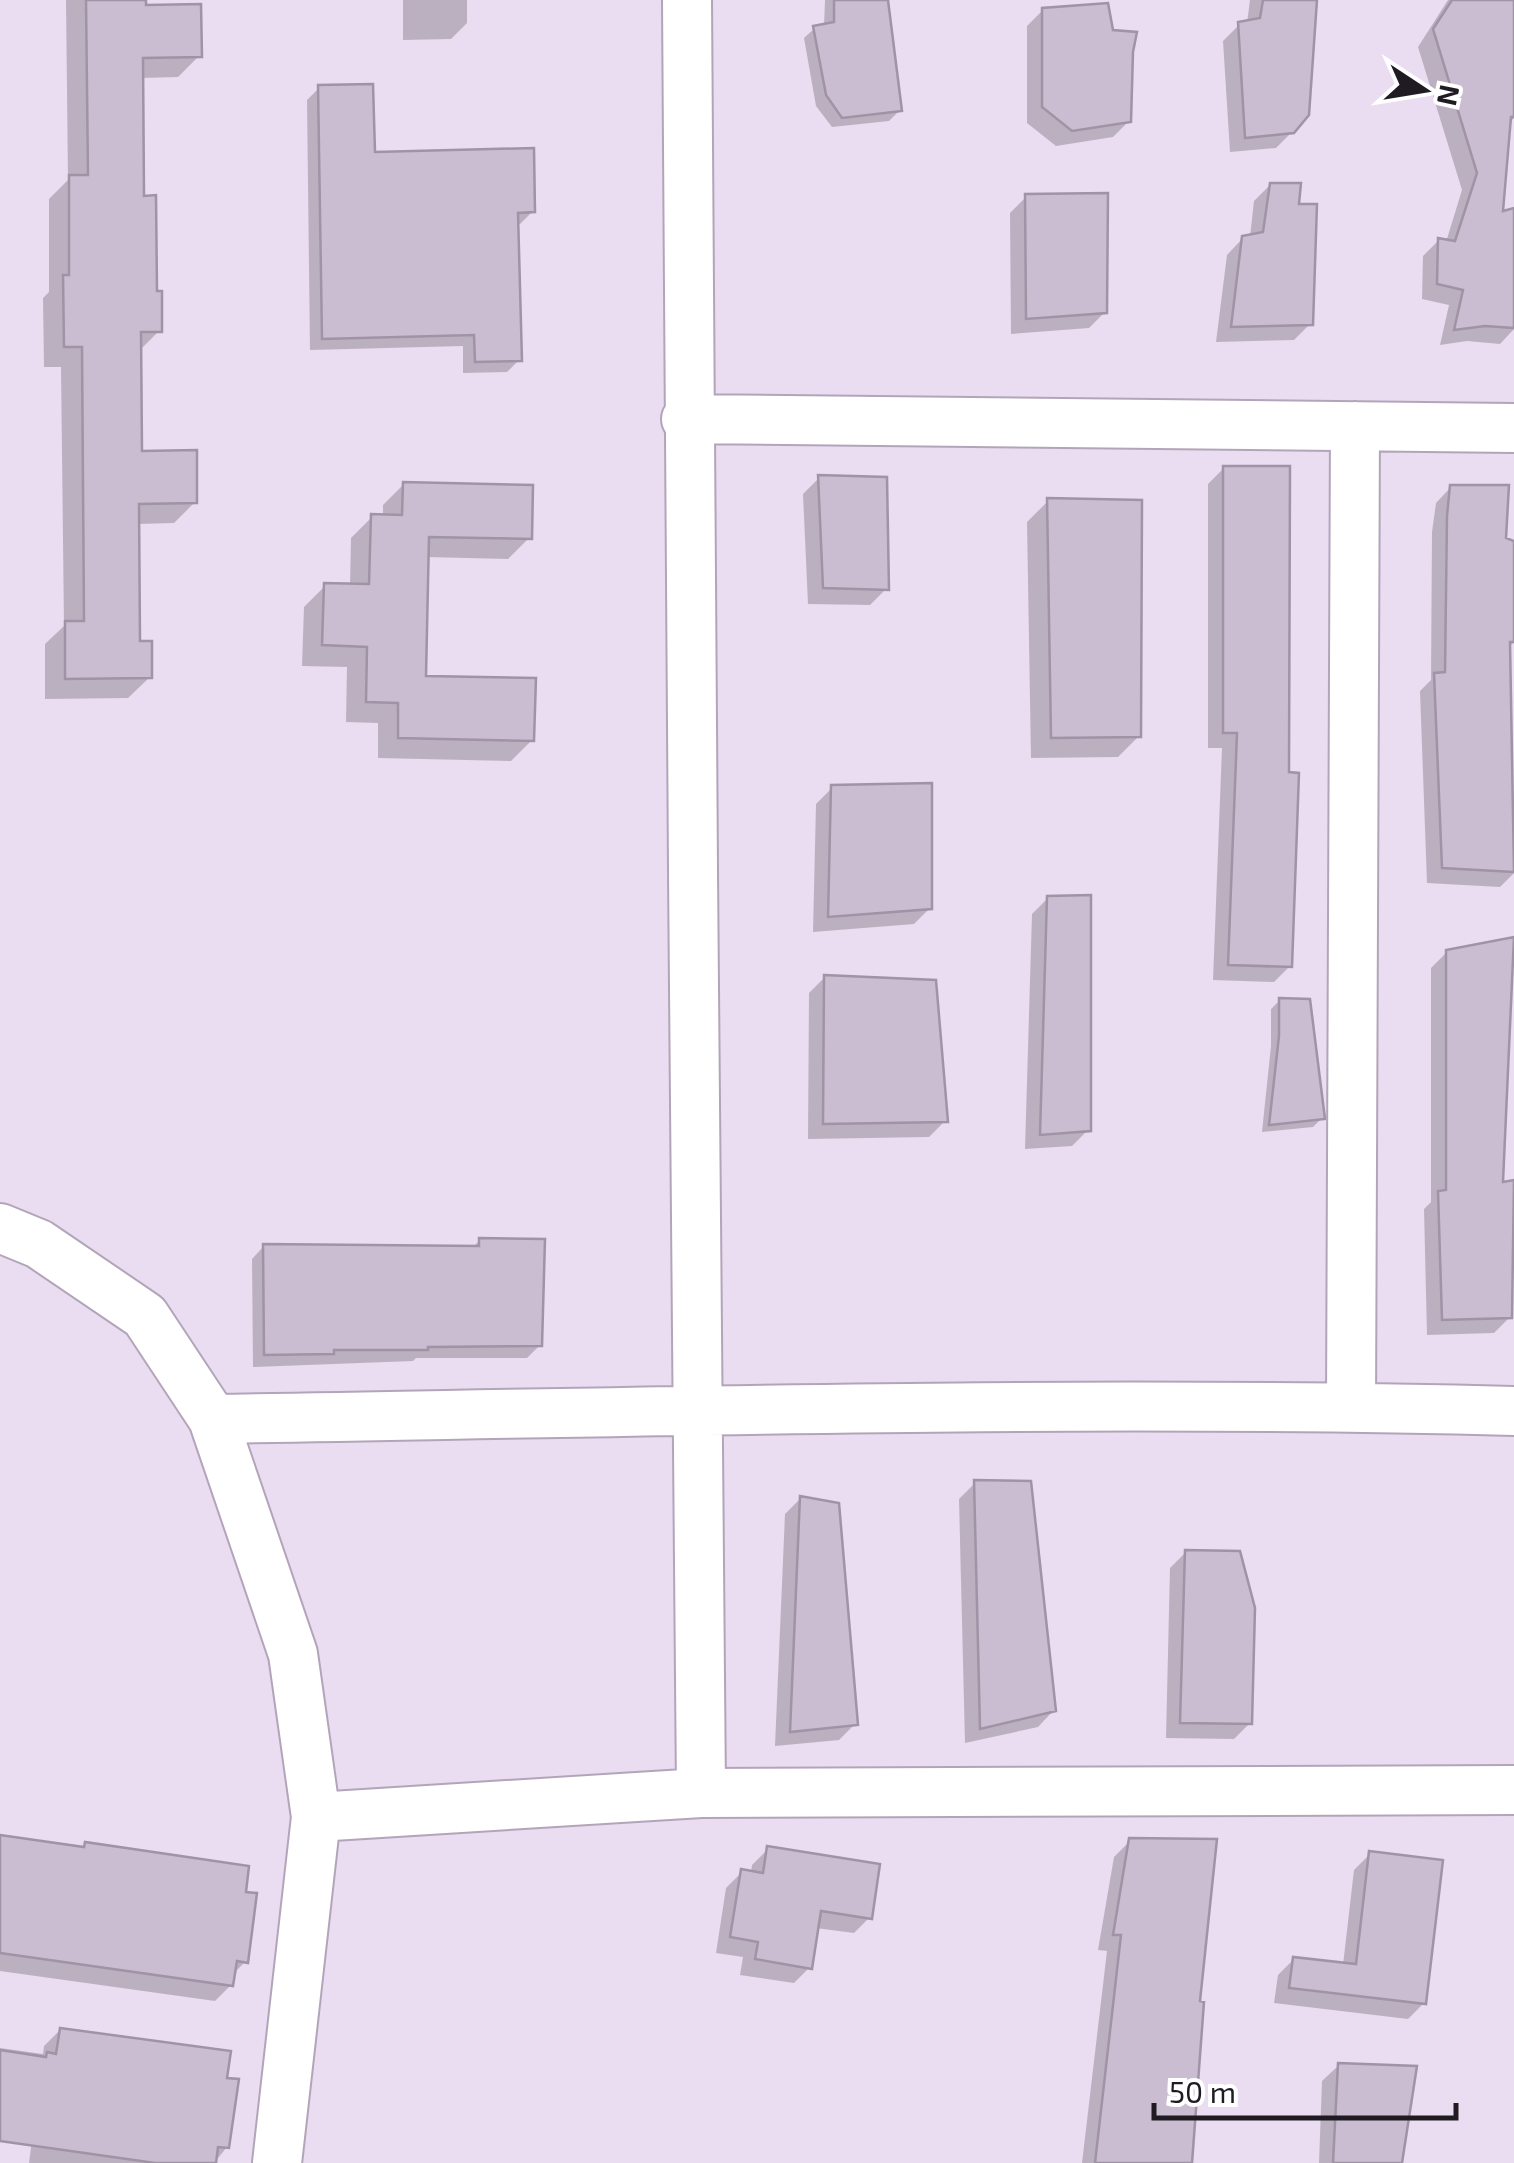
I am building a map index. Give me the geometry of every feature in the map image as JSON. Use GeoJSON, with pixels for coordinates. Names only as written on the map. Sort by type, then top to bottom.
{"type":"FeatureCollection","features":[{"type":"Feature","properties":{"kind":"street"},"geometry":{"type":"LineString","coordinates":[[687,0],[686,418],[700,1411],[700,1793]]}},
{"type":"Feature","properties":{"kind":"street"},"geometry":{"type":"LineString","coordinates":[[686,418],[1514,428]]}},
{"type":"Feature","properties":{"kind":"street"},"geometry":{"type":"LineString","coordinates":[[1350,1407],[1355,426]]}},
{"type":"Feature","properties":{"kind":"street"},"geometry":{"type":"LineString","coordinates":[[0,1228],[38,1244],[146,1316],[214,1420],[294,1654],[316,1817],[277,2163]]}},
{"type":"Feature","properties":{"kind":"street"},"geometry":{"type":"LineString","coordinates":[[214,1420],[700,1411],[1350,1407],[1514,1412]]}},
{"type":"Feature","properties":{"kind":"street"},"geometry":{"type":"LineString","coordinates":[[316,1817],[700,1793],[1514,1790]]}},
{"type":"Feature","properties":{"kind":"building"},"geometry":{"type":"Polygon","coordinates":[[[86,0],[201,4],[202,57],[143,58],[144,196],[156,195],[157,291],[162,291],[162,332],[141,332],[142,451],[197,450],[197,503],[139,504],[140,641],[152,641],[152,678],[65,679],[65,621],[84,621],[82,347],[64,347],[63,275],[69,275],[69,175],[88,175],[86,0]]]}},
{"type":"Feature","properties":{"kind":"building"},"geometry":{"type":"Polygon","coordinates":[[[834,0],[888,0],[902,111],[842,118],[826,95],[813,26],[834,22],[834,0]]]}},
{"type":"Feature","properties":{"kind":"building"},"geometry":{"type":"Polygon","coordinates":[[[1263,0],[1317,0],[1309,115],[1294,133],[1245,138],[1238,22],[1260,18],[1263,0]]]}},
{"type":"Feature","properties":{"kind":"building"},"geometry":{"type":"Polygon","coordinates":[[[1452,0],[1514,0],[1514,117],[1503,211],[1514,208],[1514,328],[1454,330],[1463,290],[1437,284],[1438,238],[1455,241],[1477,173],[1433,29],[1452,0]]]}},
{"type":"Feature","properties":{"kind":"building"},"geometry":{"type":"Polygon","coordinates":[[[1108,3],[1113,30],[1137,32],[1131,122],[1072,131],[1042,107],[1042,8],[1108,3]]]}},
{"type":"Feature","properties":{"kind":"building"},"geometry":{"type":"Polygon","coordinates":[[[373,84],[375,152],[534,148],[535,212],[518,213],[522,361],[475,362],[474,335],[322,339],[318,85],[373,84]]]}},
{"type":"Feature","properties":{"kind":"building"},"geometry":{"type":"Polygon","coordinates":[[[1270,183],[1301,183],[1299,204],[1317,204],[1313,325],[1231,327],[1242,236],[1263,232],[1270,183]]]}},
{"type":"Feature","properties":{"kind":"building"},"geometry":{"type":"Polygon","coordinates":[[[1108,193],[1107,313],[1026,319],[1025,194],[1108,193]]]}},
{"type":"Feature","properties":{"kind":"building"},"geometry":{"type":"Polygon","coordinates":[[[1223,466],[1290,466],[1289,772],[1299,773],[1292,967],[1228,965],[1237,733],[1223,733],[1223,466]]]}},
{"type":"Feature","properties":{"kind":"building"},"geometry":{"type":"Polygon","coordinates":[[[818,475],[887,477],[889,590],[823,588],[818,475]]]}},
{"type":"Feature","properties":{"kind":"building"},"geometry":{"type":"Polygon","coordinates":[[[403,482],[533,485],[532,539],[429,537],[426,676],[536,678],[534,741],[398,738],[398,703],[366,702],[367,647],[322,645],[324,583],[369,584],[371,514],[402,515],[403,482]]]}},
{"type":"Feature","properties":{"kind":"building"},"geometry":{"type":"Polygon","coordinates":[[[1450,485],[1509,485],[1506,538],[1514,541],[1514,642],[1510,642],[1514,872],[1442,868],[1434,673],[1445,672],[1450,485]]]}},
{"type":"Feature","properties":{"kind":"building"},"geometry":{"type":"Polygon","coordinates":[[[1047,498],[1142,500],[1141,737],[1051,738],[1047,498]]]}},
{"type":"Feature","properties":{"kind":"building"},"geometry":{"type":"Polygon","coordinates":[[[932,783],[932,909],[828,917],[831,785],[932,783]]]}},
{"type":"Feature","properties":{"kind":"building"},"geometry":{"type":"Polygon","coordinates":[[[1091,895],[1091,1131],[1040,1135],[1047,896],[1091,895]]]}},
{"type":"Feature","properties":{"kind":"building"},"geometry":{"type":"Polygon","coordinates":[[[1514,937],[1503,1182],[1514,1180],[1512,1318],[1442,1320],[1438,1191],[1446,1190],[1446,950],[1514,937]]]}},
{"type":"Feature","properties":{"kind":"building"},"geometry":{"type":"Polygon","coordinates":[[[824,975],[936,980],[948,1122],[823,1124],[824,975]]]}},
{"type":"Feature","properties":{"kind":"building"},"geometry":{"type":"Polygon","coordinates":[[[1279,998],[1310,999],[1325,1119],[1269,1125],[1279,998]]]}},
{"type":"Feature","properties":{"kind":"building"},"geometry":{"type":"Polygon","coordinates":[[[479,1238],[545,1239],[542,1346],[264,1355],[263,1244],[479,1246],[479,1238]]]}},
{"type":"Feature","properties":{"kind":"building"},"geometry":{"type":"Polygon","coordinates":[[[974,1480],[1031,1481],[1056,1711],[980,1729],[974,1480]]]}},
{"type":"Feature","properties":{"kind":"building"},"geometry":{"type":"Polygon","coordinates":[[[800,1496],[839,1503],[858,1725],[790,1732],[800,1496]]]}},
{"type":"Feature","properties":{"kind":"building"},"geometry":{"type":"Polygon","coordinates":[[[1185,1550],[1240,1551],[1255,1608],[1252,1724],[1180,1723],[1185,1550]]]}},
{"type":"Feature","properties":{"kind":"building"},"geometry":{"type":"Polygon","coordinates":[[[0,1835],[84,1847],[85,1842],[249,1866],[246,1892],[257,1893],[248,1963],[237,1961],[233,1986],[0,1953],[0,1835]]]}},
{"type":"Feature","properties":{"kind":"building"},"geometry":{"type":"Polygon","coordinates":[[[1129,1838],[1217,1839],[1200,2001],[1204,2002],[1192,2163],[1095,2163],[1121,1935],[1113,1935],[1129,1838]]]}},
{"type":"Feature","properties":{"kind":"building"},"geometry":{"type":"Polygon","coordinates":[[[767,1846],[880,1864],[872,1919],[821,1911],[812,1969],[755,1959],[758,1942],[730,1937],[741,1869],[763,1873],[767,1846]]]}},
{"type":"Feature","properties":{"kind":"building"},"geometry":{"type":"Polygon","coordinates":[[[1369,1851],[1443,1860],[1426,2004],[1289,1988],[1293,1957],[1356,1964],[1369,1851]]]}},
{"type":"Feature","properties":{"kind":"building"},"geometry":{"type":"Polygon","coordinates":[[[60,2028],[231,2051],[227,2078],[239,2079],[229,2148],[218,2147],[216,2163],[155,2163],[0,2141],[0,2050],[46,2057],[47,2052],[56,2054],[60,2028]]]}},
{"type":"Feature","properties":{"kind":"building"},"geometry":{"type":"Polygon","coordinates":[[[1338,2063],[1417,2066],[1402,2163],[1333,2163],[1338,2063]]]}}]}
